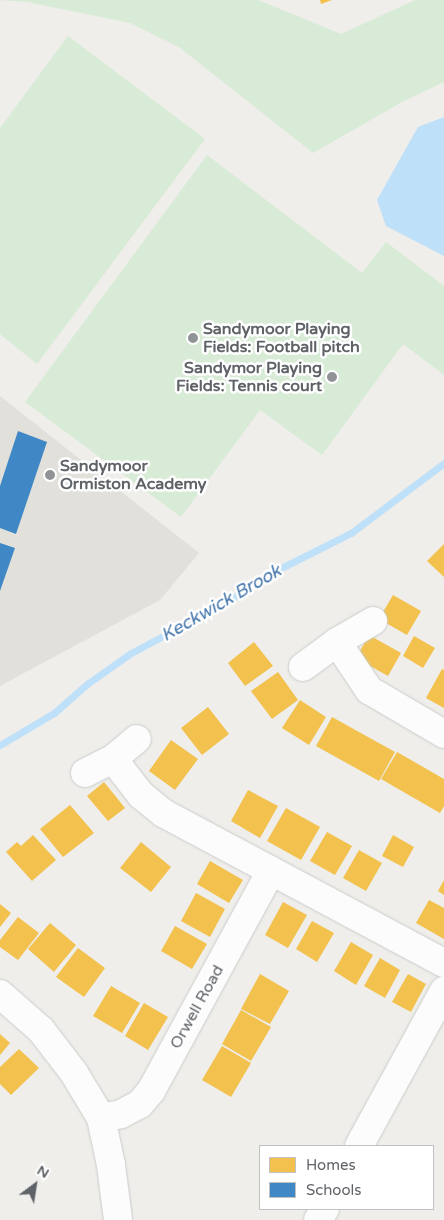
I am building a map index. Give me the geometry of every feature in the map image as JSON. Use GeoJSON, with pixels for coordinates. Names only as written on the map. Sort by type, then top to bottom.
{"type":"FeatureCollection","features":[{"type":"Feature","properties":{"kind":"street"},"geometry":{"type":"LineString","coordinates":[[303,667],[337,642],[373,621]]}},
{"type":"Feature","properties":{"kind":"street"},"geometry":{"type":"LineString","coordinates":[[337,642],[369,690],[444,734]]}},
{"type":"Feature","properties":{"kind":"street"},"geometry":{"type":"LineString","coordinates":[[85,773],[113,759],[137,739]]}},
{"type":"Feature","properties":{"kind":"street"},"geometry":{"type":"LineString","coordinates":[[113,759],[141,795],[163,813],[444,964]]}},
{"type":"Feature","properties":{"kind":"street","name":"Orwell Road"},"geometry":{"type":"LineString","coordinates":[[101,1118],[122,1114],[140,1104],[151,1090],[271,871]]}},
{"type":"Feature","properties":{"kind":"street"},"geometry":{"type":"LineString","coordinates":[[360,1145],[444,991]]}},
{"type":"Feature","properties":{"kind":"street"},"geometry":{"type":"LineString","coordinates":[[0,994],[41,1030],[74,1073],[101,1118],[111,1165],[118,1220]]}},
{"type":"Feature","properties":{"kind":"shaded area","name":"Sandymoor Ormiston Academy"},"geometry":{"type":"Polygon","coordinates":[[[0,396],[199,553],[160,600],[0,686],[0,396]]]}},
{"type":"Feature","properties":{"kind":"green space"},"geometry":{"type":"Polygon","coordinates":[[[0,0],[258,0],[341,34],[415,0],[444,0],[444,82],[402,102],[313,153],[179,47],[130,23],[27,2],[0,0]]]}},
{"type":"Feature","properties":{"kind":"green space"},"geometry":{"type":"Polygon","coordinates":[[[68,36],[205,139],[37,364],[0,334],[0,128],[68,36]]]}},
{"type":"Feature","properties":{"kind":"green space","name":"Sandymoor Playing Fields: Football pitch"},"geometry":{"type":"Polygon","coordinates":[[[207,155],[362,273],[386,242],[444,286],[444,375],[403,344],[322,455],[260,410],[181,517],[25,402],[207,155]]]}},
{"type":"Feature","properties":{"kind":"water"},"geometry":{"type":"Polygon","coordinates":[[[444,117],[444,256],[386,226],[377,200],[418,127],[444,117]]]}},
{"type":"Feature","properties":{"kind":"building: Homes"},"geometry":{"type":"Polygon","coordinates":[[[320,0],[332,0],[321,4],[320,0]]]}},
{"type":"Feature","properties":{"kind":"building: Homes"},"geometry":{"type":"Polygon","coordinates":[[[444,544],[444,577],[427,561],[444,544]]]}},
{"type":"Feature","properties":{"kind":"building: Homes"},"geometry":{"type":"Polygon","coordinates":[[[393,595],[421,611],[407,635],[379,619],[393,595]]]}},
{"type":"Feature","properties":{"kind":"building: Homes"},"geometry":{"type":"Polygon","coordinates":[[[369,635],[401,653],[388,676],[356,658],[369,635]]]}},
{"type":"Feature","properties":{"kind":"building: Homes"},"geometry":{"type":"Polygon","coordinates":[[[414,636],[435,648],[423,668],[403,656],[414,636]]]}},
{"type":"Feature","properties":{"kind":"building: Homes"},"geometry":{"type":"Polygon","coordinates":[[[254,642],[273,666],[245,686],[228,663],[254,642]]]}},
{"type":"Feature","properties":{"kind":"building: Homes"},"geometry":{"type":"Polygon","coordinates":[[[442,669],[444,670],[444,708],[426,698],[442,669]]]}},
{"type":"Feature","properties":{"kind":"building: Homes"},"geometry":{"type":"Polygon","coordinates":[[[278,672],[298,700],[272,719],[251,691],[278,672]]]}},
{"type":"Feature","properties":{"kind":"building: Homes"},"geometry":{"type":"Polygon","coordinates":[[[300,700],[326,717],[309,745],[282,728],[300,700]]]}},
{"type":"Feature","properties":{"kind":"building: Homes"},"geometry":{"type":"Polygon","coordinates":[[[208,707],[229,734],[202,755],[181,728],[208,707]]]}},
{"type":"Feature","properties":{"kind":"building: Homes"},"geometry":{"type":"Polygon","coordinates":[[[332,717],[395,752],[379,781],[316,746],[332,717]]]}},
{"type":"Feature","properties":{"kind":"building: Homes"},"geometry":{"type":"Polygon","coordinates":[[[171,740],[198,759],[175,790],[149,771],[171,740]]]}},
{"type":"Feature","properties":{"kind":"building: Homes"},"geometry":{"type":"Polygon","coordinates":[[[397,752],[444,779],[444,806],[440,813],[381,779],[397,752]]]}},
{"type":"Feature","properties":{"kind":"building: Homes"},"geometry":{"type":"Polygon","coordinates":[[[104,782],[125,808],[108,821],[87,796],[104,782]]]}},
{"type":"Feature","properties":{"kind":"building: Homes"},"geometry":{"type":"Polygon","coordinates":[[[248,790],[278,806],[260,838],[231,821],[248,790]]]}},
{"type":"Feature","properties":{"kind":"building: Homes"},"geometry":{"type":"Polygon","coordinates":[[[70,805],[94,833],[63,857],[40,829],[70,805]]]}},
{"type":"Feature","properties":{"kind":"building: Homes"},"geometry":{"type":"Polygon","coordinates":[[[286,808],[320,827],[301,860],[267,841],[286,808]]]}},
{"type":"Feature","properties":{"kind":"building: Homes"},"geometry":{"type":"Polygon","coordinates":[[[327,832],[352,846],[335,875],[310,861],[327,832]]]}},
{"type":"Feature","properties":{"kind":"building: Homes"},"geometry":{"type":"Polygon","coordinates":[[[33,835],[56,860],[32,881],[6,852],[17,842],[21,846],[33,835]]]}},
{"type":"Feature","properties":{"kind":"building: Homes"},"geometry":{"type":"Polygon","coordinates":[[[393,835],[414,847],[403,867],[382,856],[393,835]]]}},
{"type":"Feature","properties":{"kind":"building: Homes"},"geometry":{"type":"Polygon","coordinates":[[[141,842],[171,867],[151,892],[120,868],[141,842]]]}},
{"type":"Feature","properties":{"kind":"building: Homes"},"geometry":{"type":"Polygon","coordinates":[[[359,850],[382,863],[366,891],[343,878],[359,850]]]}},
{"type":"Feature","properties":{"kind":"building: Homes"},"geometry":{"type":"Polygon","coordinates":[[[210,861],[243,880],[229,903],[197,884],[210,861]]]}},
{"type":"Feature","properties":{"kind":"building: Homes"},"geometry":{"type":"Polygon","coordinates":[[[444,880],[444,895],[438,891],[444,880]]]}},
{"type":"Feature","properties":{"kind":"building: Homes"},"geometry":{"type":"Polygon","coordinates":[[[196,893],[225,909],[210,937],[181,921],[196,893]]]}},
{"type":"Feature","properties":{"kind":"building: Homes"},"geometry":{"type":"Polygon","coordinates":[[[429,900],[444,908],[444,939],[416,923],[429,900]]]}},
{"type":"Feature","properties":{"kind":"building: Homes"},"geometry":{"type":"Polygon","coordinates":[[[283,902],[307,915],[288,948],[265,935],[283,902]]]}},
{"type":"Feature","properties":{"kind":"building: Homes"},"geometry":{"type":"Polygon","coordinates":[[[0,904],[11,913],[0,927],[0,904]]]}},
{"type":"Feature","properties":{"kind":"building: Homes"},"geometry":{"type":"Polygon","coordinates":[[[18,917],[39,933],[18,960],[0,947],[0,940],[18,917]]]}},
{"type":"Feature","properties":{"kind":"building: Homes"},"geometry":{"type":"Polygon","coordinates":[[[312,921],[334,933],[317,962],[296,949],[312,921]]]}},
{"type":"Feature","properties":{"kind":"building: Homes"},"geometry":{"type":"Polygon","coordinates":[[[50,923],[76,945],[54,972],[28,949],[50,923]]]}},
{"type":"Feature","properties":{"kind":"building: Homes"},"geometry":{"type":"Polygon","coordinates":[[[175,926],[207,944],[192,969],[161,951],[175,926]]]}},
{"type":"Feature","properties":{"kind":"building: Homes"},"geometry":{"type":"Polygon","coordinates":[[[351,942],[373,955],[356,985],[334,971],[351,942]]]}},
{"type":"Feature","properties":{"kind":"building: Homes"},"geometry":{"type":"Polygon","coordinates":[[[78,948],[105,968],[84,997],[56,977],[78,948]]]}},
{"type":"Feature","properties":{"kind":"building: Homes"},"geometry":{"type":"Polygon","coordinates":[[[380,958],[400,970],[385,998],[364,986],[380,958]]]}},
{"type":"Feature","properties":{"kind":"building: Homes"},"geometry":{"type":"Polygon","coordinates":[[[260,974],[289,991],[270,1024],[241,1009],[260,974]]]}},
{"type":"Feature","properties":{"kind":"building: Homes"},"geometry":{"type":"Polygon","coordinates":[[[408,974],[426,984],[411,1012],[392,1002],[408,974]]]}},
{"type":"Feature","properties":{"kind":"building: Homes"},"geometry":{"type":"Polygon","coordinates":[[[111,986],[140,1003],[122,1033],[93,1016],[111,986]]]}},
{"type":"Feature","properties":{"kind":"building: Homes"},"geometry":{"type":"Polygon","coordinates":[[[144,1003],[168,1017],[148,1050],[125,1036],[144,1003]]]}},
{"type":"Feature","properties":{"kind":"building: Homes"},"geometry":{"type":"Polygon","coordinates":[[[241,1010],[271,1027],[251,1061],[222,1044],[241,1010]]]}},
{"type":"Feature","properties":{"kind":"building: Homes"},"geometry":{"type":"Polygon","coordinates":[[[0,1034],[10,1043],[0,1055],[0,1034]]]}},
{"type":"Feature","properties":{"kind":"building: Homes"},"geometry":{"type":"Polygon","coordinates":[[[222,1046],[251,1063],[231,1097],[202,1080],[222,1046]]]}},
{"type":"Feature","properties":{"kind":"building: Homes"},"geometry":{"type":"Polygon","coordinates":[[[19,1049],[39,1068],[11,1095],[0,1084],[0,1067],[19,1049]]]}},
{"type":"Feature","properties":{"kind":"building: Schools"},"geometry":{"type":"Polygon","coordinates":[[[18,431],[47,442],[16,534],[0,528],[0,486],[18,431]]]}},
{"type":"Feature","properties":{"kind":"building: Schools"},"geometry":{"type":"Polygon","coordinates":[[[0,543],[15,548],[0,591],[0,543]]]}},
{"type":"Feature","properties":{"kind":"waterway","name":"Keckwick Brook"},"geometry":{"type":"LineString","coordinates":[[0,745],[54,713],[87,684],[131,653],[227,602],[271,573],[351,533],[444,463]]}},
{"type":"Feature","properties":{"kind":"place","name":"Sandymoor Playing Fields: Football pitch"},"geometry":{"type":"Point","coordinates":[193,338]}},
{"type":"Feature","properties":{"kind":"place","name":"Sandymor Playing Fields: Tennis court"},"geometry":{"type":"Point","coordinates":[332,377]}},
{"type":"Feature","properties":{"kind":"place","name":"Sandymoor Ormiston Academy"},"geometry":{"type":"Point","coordinates":[50,475]}}]}
